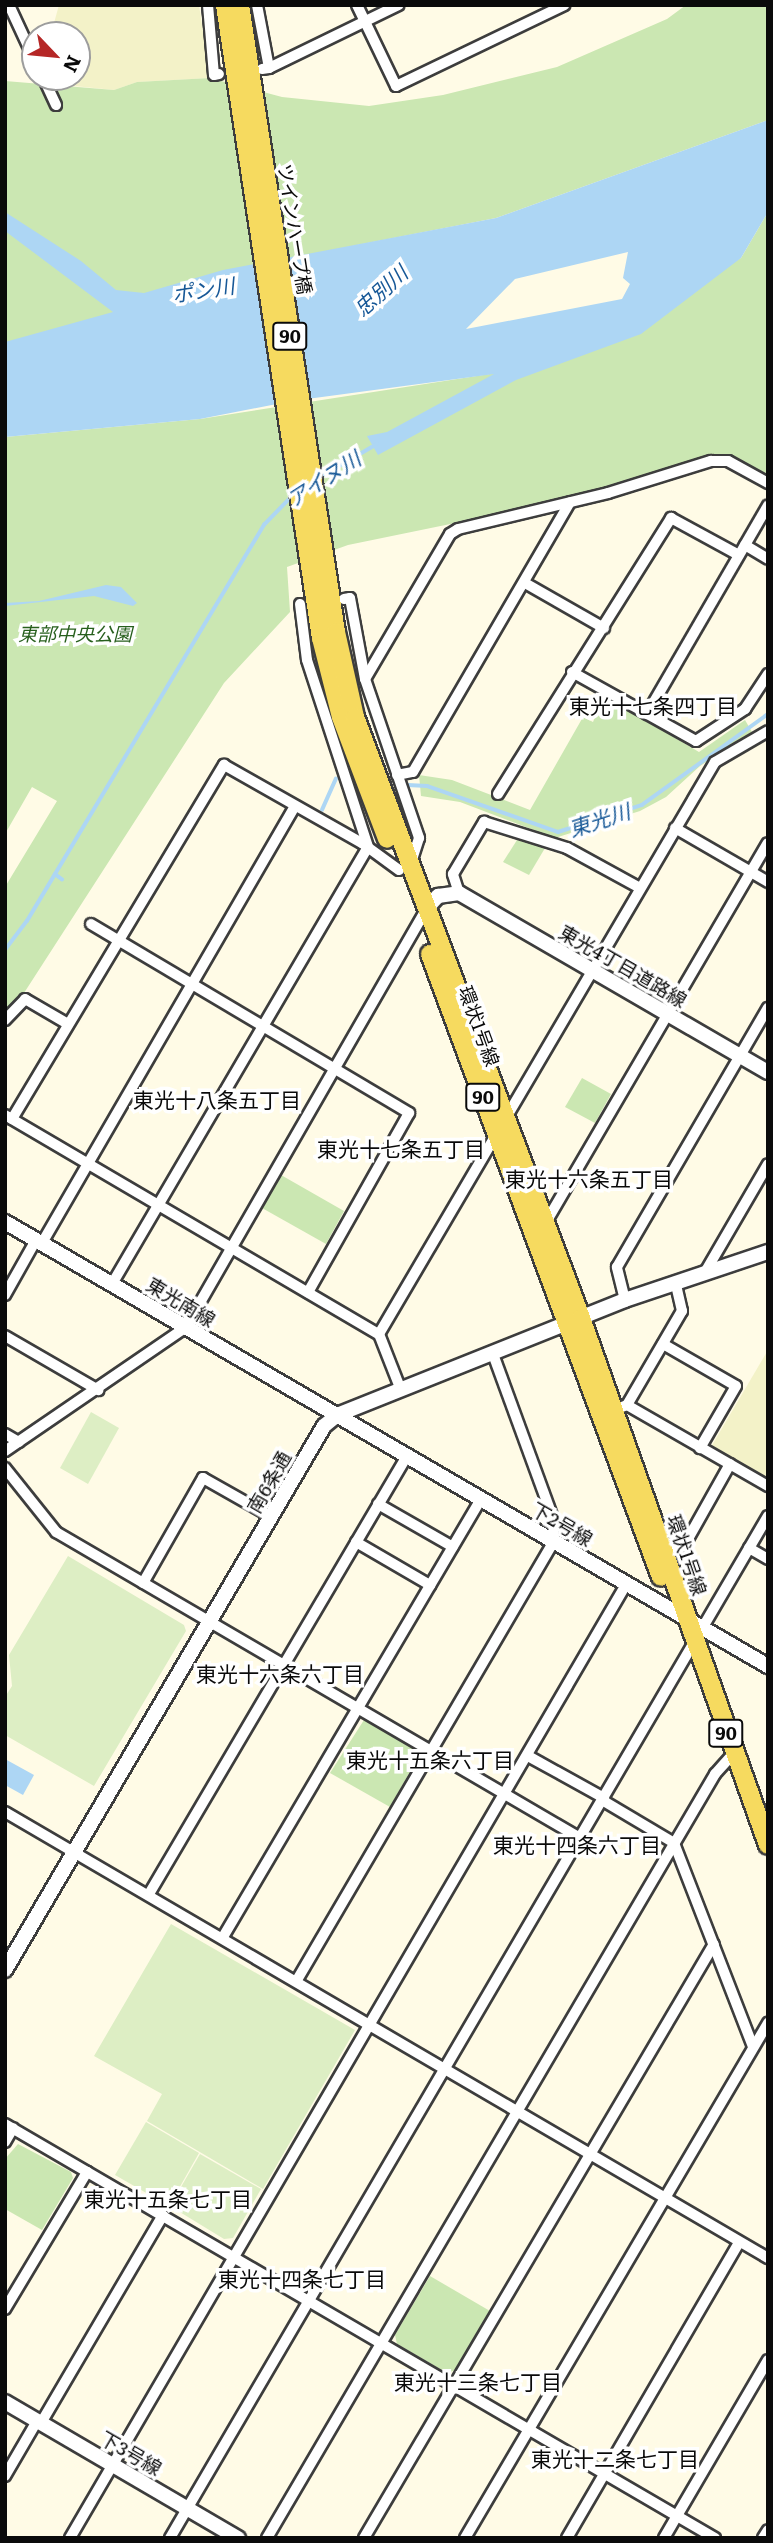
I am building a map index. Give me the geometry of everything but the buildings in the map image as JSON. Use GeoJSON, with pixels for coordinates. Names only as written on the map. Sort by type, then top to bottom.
{"type":"FeatureCollection","features":[{"type":"Feature","properties":{"kind":"main road","name":"90"},"geometry":{"type":"LineString","coordinates":[[225,5],[248,120]]}},
{"type":"Feature","properties":{"kind":"main road","name":"90"},"geometry":{"type":"LineString","coordinates":[[240,5],[248,120]]}},
{"type":"Feature","properties":{"kind":"main road","name":"ツインハープ橋"},"geometry":{"type":"LineString","coordinates":[[248,120],[315,554]]}},
{"type":"Feature","properties":{"kind":"main road","name":"環状1号線"},"geometry":{"type":"LineString","coordinates":[[315,554],[341,717],[404,867],[575,1321],[613,1410],[687,1619]]}},
{"type":"Feature","properties":{"kind":"main road","name":"環状1号線"},"geometry":{"type":"LineString","coordinates":[[613,1410],[662,1579],[699,1636],[733,1754],[768,1845]]}},
{"type":"Feature","properties":{"kind":"street"},"geometry":{"type":"LineString","coordinates":[[9,5],[21,31]]}},
{"type":"Feature","properties":{"kind":"street"},"geometry":{"type":"LineString","coordinates":[[208,5],[214,75],[219,74]]}},
{"type":"Feature","properties":{"kind":"street"},"geometry":{"type":"LineString","coordinates":[[257,5],[265,69],[399,5]]}},
{"type":"Feature","properties":{"kind":"street"},"geometry":{"type":"LineString","coordinates":[[357,5],[396,86],[564,5]]}},
{"type":"Feature","properties":{"kind":"street"},"geometry":{"type":"LineString","coordinates":[[50,91],[56,105]]}},
{"type":"Feature","properties":{"kind":"street"},"geometry":{"type":"LineString","coordinates":[[365,679],[450,534],[721,460],[768,483]]}},
{"type":"Feature","properties":{"kind":"street"},"geometry":{"type":"LineString","coordinates":[[397,775],[413,772],[570,502]]}},
{"type":"Feature","properties":{"kind":"street"},"geometry":{"type":"LineString","coordinates":[[647,714],[768,505]]}},
{"type":"Feature","properties":{"kind":"street"},"geometry":{"type":"LineString","coordinates":[[498,794],[671,518],[768,559]]}},
{"type":"Feature","properties":{"kind":"street"},"geometry":{"type":"LineString","coordinates":[[525,583],[604,628]]}},
{"type":"Feature","properties":{"kind":"street"},"geometry":{"type":"LineString","coordinates":[[347,598],[365,679],[419,838],[404,867],[224,765],[68,1024],[8,1117],[379,1334],[401,1390]]}},
{"type":"Feature","properties":{"kind":"street"},"geometry":{"type":"LineString","coordinates":[[299,604],[327,730],[368,847]]}},
{"type":"Feature","properties":{"kind":"street"},"geometry":{"type":"LineString","coordinates":[[572,672],[696,741],[745,709],[768,674]]}},
{"type":"Feature","properties":{"kind":"street"},"geometry":{"type":"LineString","coordinates":[[379,1334],[715,762],[768,731]]}},
{"type":"Feature","properties":{"kind":"street"},"geometry":{"type":"LineString","coordinates":[[5,1295],[87,1163],[295,806]]}},
{"type":"Feature","properties":{"kind":"street"},"geometry":{"type":"LineString","coordinates":[[5,1451],[99,1390],[186,1327],[423,918],[438,896],[458,893],[453,874],[484,822],[567,848],[640,888]]}},
{"type":"Feature","properties":{"kind":"street"},"geometry":{"type":"LineString","coordinates":[[674,828],[768,882]]}},
{"type":"Feature","properties":{"kind":"street"},"geometry":{"type":"LineString","coordinates":[[539,1225],[768,843]]}},
{"type":"Feature","properties":{"kind":"street"},"geometry":{"type":"LineString","coordinates":[[112,1284],[368,847]]}},
{"type":"Feature","properties":{"kind":"street","name":"東光4丁目道路線"},"geometry":{"type":"LineString","coordinates":[[458,893],[768,1072]]}},
{"type":"Feature","properties":{"kind":"street"},"geometry":{"type":"LineString","coordinates":[[91,924],[409,1113],[308,1292]]}},
{"type":"Feature","properties":{"kind":"street"},"geometry":{"type":"LineString","coordinates":[[5,1020],[25,999],[68,1024]]}},
{"type":"Feature","properties":{"kind":"street"},"geometry":{"type":"LineString","coordinates":[[625,1300],[617,1267],[768,1008]]}},
{"type":"Feature","properties":{"kind":"street"},"geometry":{"type":"LineString","coordinates":[[704,1274],[768,1164]]}},
{"type":"Feature","properties":{"kind":"street","name":"東光南線"},"geometry":{"type":"LineString","coordinates":[[5,1223],[337,1415]]}},
{"type":"Feature","properties":{"kind":"street","name":"南6条通"},"geometry":{"type":"LineString","coordinates":[[5,1970],[324,1426],[337,1415],[625,1300],[768,1252]]}},
{"type":"Feature","properties":{"kind":"street"},"geometry":{"type":"LineString","coordinates":[[676,1284],[682,1311],[663,1344],[613,1410],[700,1448],[768,1486]]}},
{"type":"Feature","properties":{"kind":"street"},"geometry":{"type":"LineString","coordinates":[[5,1336],[99,1390]]}},
{"type":"Feature","properties":{"kind":"street"},"geometry":{"type":"LineString","coordinates":[[663,1344],[736,1386],[700,1448]]}},
{"type":"Feature","properties":{"kind":"street"},"geometry":{"type":"LineString","coordinates":[[297,1980],[554,1541],[553,1518],[493,1354]]}},
{"type":"Feature","properties":{"kind":"street","name":"下2号線"},"geometry":{"type":"LineString","coordinates":[[337,1415],[687,1619]]}},
{"type":"Feature","properties":{"kind":"street"},"geometry":{"type":"LineString","coordinates":[[5,1434],[19,1442]]}},
{"type":"Feature","properties":{"kind":"street"},"geometry":{"type":"LineString","coordinates":[[149,1894],[407,1456]]}},
{"type":"Feature","properties":{"kind":"street"},"geometry":{"type":"LineString","coordinates":[[665,1553],[684,1546],[730,1464]]}},
{"type":"Feature","properties":{"kind":"street"},"geometry":{"type":"LineString","coordinates":[[5,1469],[56,1532],[580,1838]]}},
{"type":"Feature","properties":{"kind":"street"},"geometry":{"type":"LineString","coordinates":[[143,1583],[203,1478],[271,1517]]}},
{"type":"Feature","properties":{"kind":"street"},"geometry":{"type":"LineString","coordinates":[[223,1937],[481,1499]]}},
{"type":"Feature","properties":{"kind":"street"},"geometry":{"type":"LineString","coordinates":[[379,1504],[453,1546]]}},
{"type":"Feature","properties":{"kind":"street"},"geometry":{"type":"LineString","coordinates":[[170,2538],[768,1516]]}},
{"type":"Feature","properties":{"kind":"street"},"geometry":{"type":"LineString","coordinates":[[356,1542],[430,1585]]}},
{"type":"Feature","properties":{"kind":"street"},"geometry":{"type":"LineString","coordinates":[[749,1548],[768,1559]]}},
{"type":"Feature","properties":{"kind":"street"},"geometry":{"type":"LineString","coordinates":[[69,2538],[627,1583]]}},
{"type":"Feature","properties":{"kind":"street"},"geometry":{"type":"LineString","coordinates":[[699,1636],[768,1666]]}},
{"type":"Feature","properties":{"kind":"street"},"geometry":{"type":"LineString","coordinates":[[267,2538],[715,1774],[733,1754]]}},
{"type":"Feature","properties":{"kind":"street"},"geometry":{"type":"LineString","coordinates":[[528,1756],[674,1843],[753,2048]]}},
{"type":"Feature","properties":{"kind":"street"},"geometry":{"type":"LineString","coordinates":[[5,1812],[371,2023],[768,2258]]}},
{"type":"Feature","properties":{"kind":"street"},"geometry":{"type":"LineString","coordinates":[[364,2538],[714,1944]]}},
{"type":"Feature","properties":{"kind":"street"},"geometry":{"type":"LineString","coordinates":[[465,2538],[768,2022]]}},
{"type":"Feature","properties":{"kind":"street"},"geometry":{"type":"LineString","coordinates":[[5,2142],[9,2126],[715,2538]]}},
{"type":"Feature","properties":{"kind":"street"},"geometry":{"type":"LineString","coordinates":[[5,2309],[87,2172]]}},
{"type":"Feature","properties":{"kind":"street"},"geometry":{"type":"LineString","coordinates":[[5,2476],[163,2215]]}},
{"type":"Feature","properties":{"kind":"street"},"geometry":{"type":"LineString","coordinates":[[567,2538],[739,2242]]}},
{"type":"Feature","properties":{"kind":"street"},"geometry":{"type":"LineString","coordinates":[[664,2538],[768,2360]]}},
{"type":"Feature","properties":{"kind":"street","name":"下3号線"},"geometry":{"type":"LineString","coordinates":[[5,2402],[238,2538]]}},
{"type":"Feature","properties":{"kind":"street"},"geometry":{"type":"LineString","coordinates":[[763,2538],[768,2530]]}},
{"type":"Feature","properties":{"kind":"green space"},"geometry":{"type":"Polygon","coordinates":[[[59,5],[199,5],[210,78],[137,82],[114,90],[91,88],[91,21],[55,21],[59,5]]]}},
{"type":"Feature","properties":{"kind":"green space"},"geometry":{"type":"Polygon","coordinates":[[[686,5],[768,5],[768,120],[496,218],[270,262],[5,354],[5,81],[21,82],[21,91],[91,91],[91,88],[114,90],[137,82],[210,78],[282,97],[369,106],[443,95],[557,67],[667,19],[686,5]]]}},
{"type":"Feature","properties":{"kind":"green space","name":"東部中央公園"},"geometry":{"type":"Polygon","coordinates":[[[768,212],[768,474],[726,455],[568,500],[348,545],[287,567],[290,612],[224,683],[24,993],[5,1009],[5,887],[57,801],[32,787],[5,834],[5,437],[200,419],[496,373],[741,258],[768,212]]]}},
{"type":"Feature","properties":{"kind":"green space"},"geometry":{"type":"Polygon","coordinates":[[[604,696],[699,752],[745,720],[752,732],[700,766],[666,797],[640,811],[555,838],[460,802],[421,796],[419,775],[452,780],[530,810],[583,717],[593,722],[604,696]]]}},
{"type":"Feature","properties":{"kind":"green space"},"geometry":{"type":"Polygon","coordinates":[[[517,840],[545,848],[529,875],[503,862],[517,840]]]}},
{"type":"Feature","properties":{"kind":"green space"},"geometry":{"type":"Polygon","coordinates":[[[582,1078],[611,1094],[595,1123],[565,1107],[582,1078]]]}},
{"type":"Feature","properties":{"kind":"green space"},"geometry":{"type":"Polygon","coordinates":[[[281,1175],[344,1211],[326,1244],[262,1208],[281,1175]]]}},
{"type":"Feature","properties":{"kind":"green space"},"geometry":{"type":"Polygon","coordinates":[[[768,1350],[768,1480],[711,1447],[768,1350]]]}},
{"type":"Feature","properties":{"kind":"green space"},"geometry":{"type":"Polygon","coordinates":[[[91,1412],[119,1428],[88,1484],[60,1468],[91,1412]]]}},
{"type":"Feature","properties":{"kind":"green space"},"geometry":{"type":"Polygon","coordinates":[[[68,1556],[184,1625],[186,1631],[94,1786],[5,1735],[5,1697],[12,1686],[9,1655],[68,1556]]]}},
{"type":"Feature","properties":{"kind":"green space"},"geometry":{"type":"Polygon","coordinates":[[[364,1720],[421,1752],[390,1807],[330,1773],[364,1720]]]}},
{"type":"Feature","properties":{"kind":"green space"},"geometry":{"type":"Polygon","coordinates":[[[171,1924],[355,2030],[263,2189],[147,2121],[162,2094],[94,2056],[171,1924]]]}},
{"type":"Feature","properties":{"kind":"green space"},"geometry":{"type":"Polygon","coordinates":[[[146,2122],[199,2153],[169,2206],[115,2175],[146,2122]]]}},
{"type":"Feature","properties":{"kind":"green space"},"geometry":{"type":"Polygon","coordinates":[[[18,2144],[71,2172],[73,2178],[42,2230],[5,2209],[5,2159],[18,2144]]]}},
{"type":"Feature","properties":{"kind":"green space"},"geometry":{"type":"Polygon","coordinates":[[[200,2154],[261,2189],[233,2238],[224,2239],[170,2206],[200,2154]]]}},
{"type":"Feature","properties":{"kind":"green space"},"geometry":{"type":"Polygon","coordinates":[[[430,2276],[490,2311],[456,2370],[447,2373],[397,2344],[395,2335],[430,2276]]]}},
{"type":"Feature","properties":{"kind":"water"},"geometry":{"type":"Polygon","coordinates":[[[768,120],[768,212],[741,258],[641,334],[516,380],[378,455],[367,436],[387,432],[494,374],[292,401],[200,419],[5,437],[5,342],[113,312],[5,231],[5,212],[81,261],[116,290],[144,293],[223,270],[496,218],[768,120]],[[628,252],[515,279],[466,329],[622,299],[630,284],[623,278],[628,252]]]}},
{"type":"Feature","properties":{"kind":"water"},"geometry":{"type":"Polygon","coordinates":[[[106,585],[121,587],[137,603],[133,606],[94,596],[5,606],[5,603],[39,601],[106,585]]]}},
{"type":"Feature","properties":{"kind":"water"},"geometry":{"type":"Polygon","coordinates":[[[5,1759],[34,1775],[23,1795],[5,1785],[5,1759]]]}},
{"type":"Feature","properties":{"kind":"waterway","name":"アイヌ川"},"geometry":{"type":"LineString","coordinates":[[317,479],[377,444]]}},
{"type":"Feature","properties":{"kind":"waterway","name":"アイヌ川"},"geometry":{"type":"LineString","coordinates":[[5,950],[27,921],[264,525],[293,495]]}},
{"type":"Feature","properties":{"kind":"waterway","name":"東光川"},"geometry":{"type":"LineString","coordinates":[[408,785],[427,786],[558,832],[642,805],[768,714]]}},
{"type":"Feature","properties":{"kind":"waterway","name":"東光川"},"geometry":{"type":"LineString","coordinates":[[322,810],[336,779]]}},
{"type":"Feature","properties":{"kind":"waterway","name":"アイヌ川"},"geometry":{"type":"LineString","coordinates":[[55,874],[62,879]]}},
{"type":"Feature","properties":{"kind":"district","name":"東光十七条四丁目"},"geometry":{"type":"Point","coordinates":[653,705]}},
{"type":"Feature","properties":{"kind":"district","name":"東光十八条五丁目"},"geometry":{"type":"Point","coordinates":[217,1099]}},
{"type":"Feature","properties":{"kind":"district","name":"東光十七条五丁目"},"geometry":{"type":"Point","coordinates":[401,1148]}},
{"type":"Feature","properties":{"kind":"district","name":"東光十六条五丁目"},"geometry":{"type":"Point","coordinates":[589,1178]}},
{"type":"Feature","properties":{"kind":"district","name":"東光十六条六丁目"},"geometry":{"type":"Point","coordinates":[280,1673]}},
{"type":"Feature","properties":{"kind":"district","name":"東光十五条六丁目"},"geometry":{"type":"Point","coordinates":[430,1759]}},
{"type":"Feature","properties":{"kind":"district","name":"東光十四条六丁目"},"geometry":{"type":"Point","coordinates":[577,1844]}},
{"type":"Feature","properties":{"kind":"district","name":"東光十五条七丁目"},"geometry":{"type":"Point","coordinates":[168,2198]}},
{"type":"Feature","properties":{"kind":"district","name":"東光十四条七丁目"},"geometry":{"type":"Point","coordinates":[302,2278]}},
{"type":"Feature","properties":{"kind":"district","name":"東光十三条七丁目"},"geometry":{"type":"Point","coordinates":[478,2381]}},
{"type":"Feature","properties":{"kind":"district","name":"東光十二条七丁目"},"geometry":{"type":"Point","coordinates":[615,2458]}},
{"type":"Feature","properties":{"kind":"water label","name":"ポン川"},"geometry":{"type":"Point","coordinates":[203,289]}},
{"type":"Feature","properties":{"kind":"water label","name":"忠別川"},"geometry":{"type":"Point","coordinates":[380,290]}}]}
